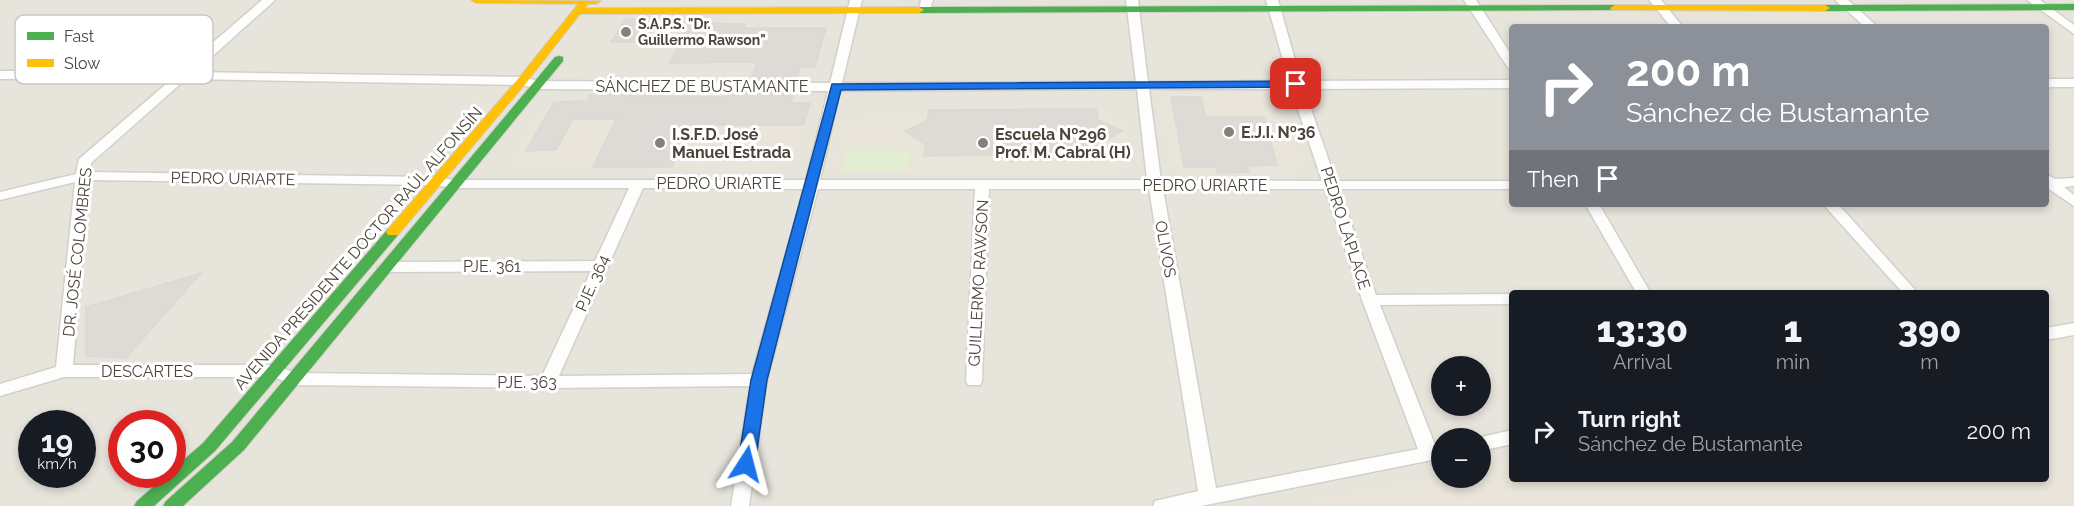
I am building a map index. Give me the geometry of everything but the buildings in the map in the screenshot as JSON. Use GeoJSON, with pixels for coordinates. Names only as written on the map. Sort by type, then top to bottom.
{"type":"FeatureCollection","features":[{"type":"Feature","properties":{"kind":"main road"},"geometry":{"type":"LineString","coordinates":[[476,0],[591,4],[2038,4],[2074,7]]}},
{"type":"Feature","properties":{"kind":"main road"},"geometry":{"type":"LineString","coordinates":[[591,4],[756,0]]}},
{"type":"Feature","properties":{"kind":"main road"},"geometry":{"type":"LineString","coordinates":[[1000,0],[1037,0]]}},
{"type":"Feature","properties":{"kind":"main road"},"geometry":{"type":"LineString","coordinates":[[1306,0],[1472,3],[1612,0]]}},
{"type":"Feature","properties":{"kind":"main road"},"geometry":{"type":"LineString","coordinates":[[581,30],[591,4]]}},
{"type":"Feature","properties":{"kind":"main road","name":"AVENIDA PRESIDENTE DOCTOR RAÚL ALFONSÍN"},"geometry":{"type":"LineString","coordinates":[[142,506],[209,447],[434,181],[591,4]]}},
{"type":"Feature","properties":{"kind":"main road","name":"AVENIDA PRESIDENTE DOCTOR RAÚL ALFONSÍN"},"geometry":{"type":"LineString","coordinates":[[172,506],[238,446],[539,85],[567,48]]}},
{"type":"Feature","properties":{"kind":"street","name":"DR. JOSÉ COLOMBRES"},"geometry":{"type":"LineString","coordinates":[[213,49],[269,0]]}},
{"type":"Feature","properties":{"kind":"street"},"geometry":{"type":"LineString","coordinates":[[1472,3],[1509,60]]}},
{"type":"Feature","properties":{"kind":"street","name":"PEDRO LAPLACE"},"geometry":{"type":"LineString","coordinates":[[1273,4],[1296,84],[1370,300],[1431,443]]}},
{"type":"Feature","properties":{"kind":"street"},"geometry":{"type":"LineString","coordinates":[[1658,4],[1675,24]]}},
{"type":"Feature","properties":{"kind":"street"},"geometry":{"type":"LineString","coordinates":[[1846,4],[1869,24]]}},
{"type":"Feature","properties":{"kind":"street"},"geometry":{"type":"LineString","coordinates":[[2038,4],[2074,31]]}},
{"type":"Feature","properties":{"kind":"street"},"geometry":{"type":"LineString","coordinates":[[740,506],[759,380],[812,183],[855,5]]}},
{"type":"Feature","properties":{"kind":"street","name":"OLIVOS"},"geometry":{"type":"LineString","coordinates":[[1132,5],[1155,185],[1208,498]]}},
{"type":"Feature","properties":{"kind":"street","name":"SÁNCHEZ DE BUSTAMANTE"},"geometry":{"type":"LineString","coordinates":[[213,76],[522,81],[539,85],[836,87],[1509,84]]}},
{"type":"Feature","properties":{"kind":"street"},"geometry":{"type":"LineString","coordinates":[[2049,83],[2074,83]]}},
{"type":"Feature","properties":{"kind":"street","name":"DR. JOSÉ COLOMBRES"},"geometry":{"type":"LineString","coordinates":[[64,371],[84,162],[174,84]]}},
{"type":"Feature","properties":{"kind":"street","name":"PEDRO URIARTE"},"geometry":{"type":"LineString","coordinates":[[0,196],[84,176],[434,181],[455,184],[1509,185]]}},
{"type":"Feature","properties":{"kind":"street"},"geometry":{"type":"LineString","coordinates":[[2049,181],[2074,182]]}},
{"type":"Feature","properties":{"kind":"street"},"geometry":{"type":"LineString","coordinates":[[2049,182],[2074,202]]}},
{"type":"Feature","properties":{"kind":"street","name":"PJE. 364"},"geometry":{"type":"LineString","coordinates":[[548,382],[638,184]]}},
{"type":"Feature","properties":{"kind":"street","name":"GUILLERMO RAWSON"},"geometry":{"type":"LineString","coordinates":[[974,381],[982,184]]}},
{"type":"Feature","properties":{"kind":"street"},"geometry":{"type":"LineString","coordinates":[[1594,207],[1642,290]]}},
{"type":"Feature","properties":{"kind":"street"},"geometry":{"type":"LineString","coordinates":[[1833,207],[1908,290]]}},
{"type":"Feature","properties":{"kind":"street","name":"PJE. 361"},"geometry":{"type":"LineString","coordinates":[[386,267],[599,266]]}},
{"type":"Feature","properties":{"kind":"street"},"geometry":{"type":"LineString","coordinates":[[1370,300],[1509,299]]}},
{"type":"Feature","properties":{"kind":"street"},"geometry":{"type":"LineString","coordinates":[[2049,333],[2074,329]]}},
{"type":"Feature","properties":{"kind":"street","name":"DESCARTES"},"geometry":{"type":"LineString","coordinates":[[0,390],[64,371],[274,371],[295,379]]}},
{"type":"Feature","properties":{"kind":"street","name":"PJE. 363"},"geometry":{"type":"LineString","coordinates":[[295,379],[548,382],[759,380]]}},
{"type":"Feature","properties":{"kind":"street"},"geometry":{"type":"LineString","coordinates":[[1491,442],[1509,438]]}},
{"type":"Feature","properties":{"kind":"street"},"geometry":{"type":"LineString","coordinates":[[1162,506],[1431,453]]}},
{"type":"Feature","properties":{"kind":"shaded area"},"geometry":{"type":"Polygon","coordinates":[[[0,0],[2074,0],[2074,506],[0,506],[0,0]]]}},
{"type":"Feature","properties":{"kind":"shaded area","name":"E.J.I. Nº36"},"geometry":{"type":"Polygon","coordinates":[[[1267,93],[1282,99],[1303,164],[1292,173],[1188,175],[1171,167],[1160,98],[1170,94],[1267,93]]]}},
{"type":"Feature","properties":{"kind":"shaded area","name":"I.S.F.D. José Manuel Estrada"},"geometry":{"type":"Polygon","coordinates":[[[590,95],[801,95],[810,103],[793,162],[778,170],[521,170],[510,161],[546,102],[587,101],[590,95]]]}},
{"type":"Feature","properties":{"kind":"shaded area","name":"Escuela Nº296 Prof. M. Cabral (H)"},"geometry":{"type":"Polygon","coordinates":[[[1096,109],[1097,113],[1125,123],[1132,166],[1116,173],[840,172],[834,163],[843,124],[873,113],[1096,109]]]}},
{"type":"Feature","properties":{"kind":"shaded area"},"geometry":{"type":"Polygon","coordinates":[[[2074,345],[2074,506],[1291,506],[1431,477],[1431,488],[1491,488],[1491,465],[1509,461],[1509,482],[2049,482],[2049,349],[2074,345]]]}},
{"type":"Feature","properties":{"kind":"green space"},"geometry":{"type":"Polygon","coordinates":[[[846,150],[910,150],[908,170],[842,171],[846,150]]]}},
{"type":"Feature","properties":{"kind":"traffic: fast"},"geometry":{"type":"LineString","coordinates":[[1825,8],[2074,7]]}},
{"type":"Feature","properties":{"kind":"traffic: fast"},"geometry":{"type":"LineString","coordinates":[[919,10],[1615,8]]}},
{"type":"Feature","properties":{"kind":"traffic: fast"},"geometry":{"type":"LineString","coordinates":[[172,506],[238,446],[559,59]]}},
{"type":"Feature","properties":{"kind":"traffic: fast"},"geometry":{"type":"LineString","coordinates":[[143,506],[209,447],[393,232]]}},
{"type":"Feature","properties":{"kind":"traffic: slow"},"geometry":{"type":"LineString","coordinates":[[476,0],[596,1]]}},
{"type":"Feature","properties":{"kind":"traffic: slow"},"geometry":{"type":"LineString","coordinates":[[393,232],[522,81],[586,0]]}},
{"type":"Feature","properties":{"kind":"traffic: slow"},"geometry":{"type":"LineString","coordinates":[[1615,8],[1825,8]]}},
{"type":"Feature","properties":{"kind":"traffic: slow"},"geometry":{"type":"LineString","coordinates":[[578,11],[919,10]]}},
{"type":"Feature","properties":{"kind":"place","name":"S.A.P.S. \"Dr. Guillermo Rawson\""},"geometry":{"type":"Point","coordinates":[626,32]}},
{"type":"Feature","properties":{"kind":"place","name":"E.J.I. Nº36"},"geometry":{"type":"Point","coordinates":[1229,132]}},
{"type":"Feature","properties":{"kind":"place","name":"I.S.F.D. José Manuel Estrada"},"geometry":{"type":"Point","coordinates":[660,143]}},
{"type":"Feature","properties":{"kind":"place","name":"Escuela Nº296 Prof. M. Cabral (H)"},"geometry":{"type":"Point","coordinates":[983,143]}},
{"type":"Feature","properties":{"kind":"route"},"geometry":{"type":"LineString","coordinates":[[746,464],[759,380],[836,87],[1296,84]]}}]}
